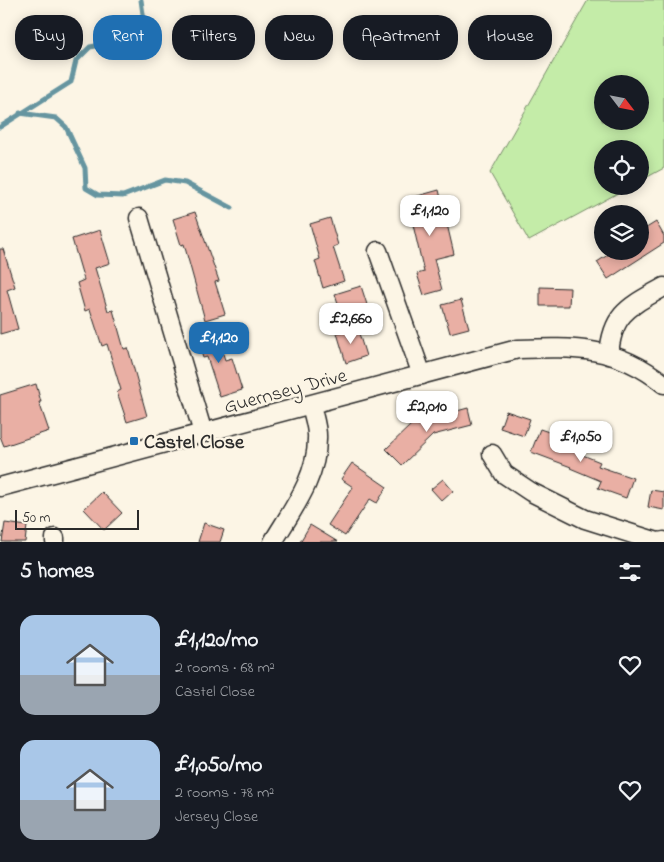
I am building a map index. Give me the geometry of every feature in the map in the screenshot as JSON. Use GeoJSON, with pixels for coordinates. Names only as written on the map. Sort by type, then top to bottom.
{"type":"FeatureCollection","features":[{"type":"Feature","properties":{"kind":"street"},"geometry":{"type":"LineString","coordinates":[[139,218],[204,433]]}},
{"type":"Feature","properties":{"kind":"street"},"geometry":{"type":"LineString","coordinates":[[378,251],[422,375]]}},
{"type":"Feature","properties":{"kind":"street"},"geometry":{"type":"LineString","coordinates":[[609,355],[610,334],[619,318],[634,304],[664,287]]}},
{"type":"Feature","properties":{"kind":"street","name":"Guernsey Drive"},"geometry":{"type":"LineString","coordinates":[[0,487],[518,349],[576,348],[609,355],[648,371],[664,384]]}},
{"type":"Feature","properties":{"kind":"street"},"geometry":{"type":"LineString","coordinates":[[273,542],[306,488],[314,464],[318,438],[311,405]]}},
{"type":"Feature","properties":{"kind":"street"},"geometry":{"type":"LineString","coordinates":[[492,454],[504,474],[531,492],[586,519],[649,539],[664,541]]}},
{"type":"Feature","properties":{"kind":"green space"},"geometry":{"type":"Polygon","coordinates":[[[588,0],[664,0],[664,168],[649,176],[649,140],[594,140],[594,195],[614,195],[529,241],[490,173],[588,0]]]}},
{"type":"Feature","properties":{"kind":"building"},"geometry":{"type":"Polygon","coordinates":[[[439,190],[454,254],[434,259],[442,290],[424,295],[417,274],[424,272],[407,199],[439,190]]]}},
{"type":"Feature","properties":{"kind":"building"},"geometry":{"type":"Polygon","coordinates":[[[195,212],[219,281],[215,282],[225,314],[205,320],[184,244],[181,245],[173,219],[195,212]]]}},
{"type":"Feature","properties":{"kind":"building"},"geometry":{"type":"Polygon","coordinates":[[[330,218],[338,245],[333,247],[344,281],[323,288],[315,261],[320,259],[310,224],[330,218]]]}},
{"type":"Feature","properties":{"kind":"building"},"geometry":{"type":"Polygon","coordinates":[[[656,222],[664,236],[664,243],[649,253],[649,226],[656,222]]]}},
{"type":"Feature","properties":{"kind":"building"},"geometry":{"type":"Polygon","coordinates":[[[100,230],[110,263],[95,268],[108,311],[113,310],[124,349],[128,348],[147,416],[127,422],[117,392],[121,390],[107,344],[102,346],[90,309],[85,311],[77,283],[84,280],[72,239],[100,230]]]}},
{"type":"Feature","properties":{"kind":"building"},"geometry":{"type":"Polygon","coordinates":[[[0,249],[3,249],[15,287],[7,290],[18,329],[0,334],[0,249]]]}},
{"type":"Feature","properties":{"kind":"building"},"geometry":{"type":"Polygon","coordinates":[[[600,260],[638,260],[608,279],[597,262],[600,260]]]}},
{"type":"Feature","properties":{"kind":"building"},"geometry":{"type":"Polygon","coordinates":[[[361,286],[370,314],[344,322],[335,294],[361,286]]]}},
{"type":"Feature","properties":{"kind":"building"},"geometry":{"type":"Polygon","coordinates":[[[540,287],[570,288],[569,306],[540,306],[540,287]]]}},
{"type":"Feature","properties":{"kind":"building"},"geometry":{"type":"Polygon","coordinates":[[[461,300],[469,328],[450,333],[442,305],[461,300]]]}},
{"type":"Feature","properties":{"kind":"building"},"geometry":{"type":"Polygon","coordinates":[[[357,327],[366,356],[346,363],[337,333],[357,327]]]}},
{"type":"Feature","properties":{"kind":"building"},"geometry":{"type":"Polygon","coordinates":[[[215,329],[225,360],[232,358],[242,390],[220,397],[207,357],[203,358],[196,335],[215,329]]]}},
{"type":"Feature","properties":{"kind":"building"},"geometry":{"type":"Polygon","coordinates":[[[36,384],[41,402],[39,402],[49,431],[4,446],[0,436],[0,395],[36,384]]]}},
{"type":"Feature","properties":{"kind":"building"},"geometry":{"type":"Polygon","coordinates":[[[468,408],[472,425],[433,435],[402,465],[386,449],[413,423],[468,408]]]}},
{"type":"Feature","properties":{"kind":"building"},"geometry":{"type":"Polygon","coordinates":[[[506,411],[530,419],[524,436],[500,428],[506,411]]]}},
{"type":"Feature","properties":{"kind":"building"},"geometry":{"type":"Polygon","coordinates":[[[540,429],[566,438],[563,447],[600,462],[598,466],[633,478],[626,498],[598,488],[601,481],[531,452],[540,429]]]}},
{"type":"Feature","properties":{"kind":"building"},"geometry":{"type":"Polygon","coordinates":[[[352,463],[387,487],[377,503],[370,499],[345,536],[328,525],[353,487],[341,479],[352,463]]]}},
{"type":"Feature","properties":{"kind":"building"},"geometry":{"type":"Polygon","coordinates":[[[443,479],[453,491],[442,501],[431,489],[443,479]]]}},
{"type":"Feature","properties":{"kind":"building"},"geometry":{"type":"Polygon","coordinates":[[[651,490],[664,492],[664,510],[648,507],[651,490]]]}},
{"type":"Feature","properties":{"kind":"building"},"geometry":{"type":"Polygon","coordinates":[[[102,492],[122,513],[104,530],[84,509],[102,492]]]}},
{"type":"Feature","properties":{"kind":"building"},"geometry":{"type":"Polygon","coordinates":[[[5,523],[27,526],[25,542],[2,542],[5,523]]]}},
{"type":"Feature","properties":{"kind":"building"},"geometry":{"type":"Polygon","coordinates":[[[204,523],[224,530],[220,542],[198,542],[204,523]]]}},
{"type":"Feature","properties":{"kind":"building"},"geometry":{"type":"Polygon","coordinates":[[[310,525],[338,542],[300,542],[310,525]]]}},
{"type":"Feature","properties":{"kind":"waterway"},"geometry":{"type":"LineString","coordinates":[[0,127],[71,82],[76,61],[90,47],[135,39],[145,28],[141,0]]}},
{"type":"Feature","properties":{"kind":"waterway"},"geometry":{"type":"LineString","coordinates":[[20,113],[56,118],[66,127],[85,168],[86,188],[98,195],[123,196],[165,180],[185,183],[232,208]]}},
{"type":"Feature","properties":{"kind":"place","name":"Castel Close"},"geometry":{"type":"Point","coordinates":[134,441]}}]}
